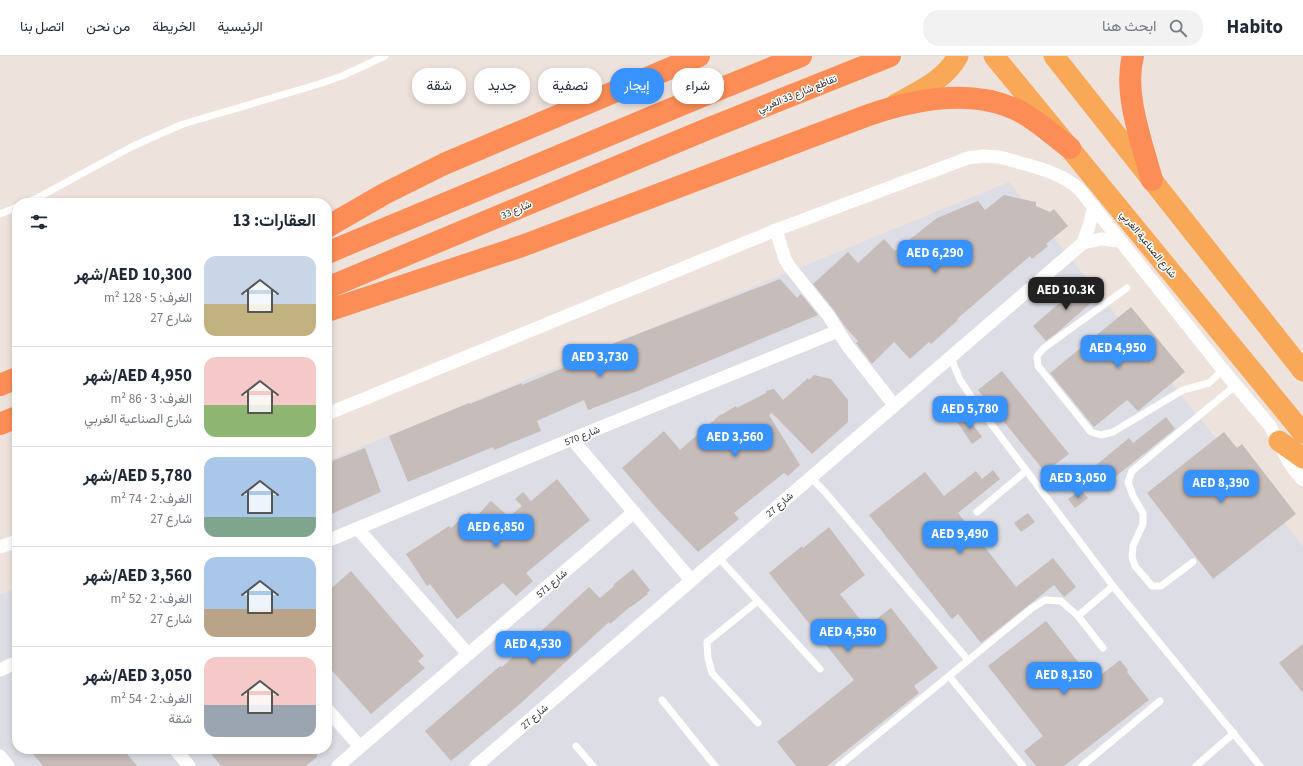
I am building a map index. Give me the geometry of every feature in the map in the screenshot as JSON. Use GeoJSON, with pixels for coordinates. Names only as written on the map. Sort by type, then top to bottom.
{"type":"FeatureCollection","features":[{"type":"Feature","properties":{"kind":"highway"},"geometry":{"type":"LineString","coordinates":[[332,224],[384,194],[444,164],[699,56]]}},
{"type":"Feature","properties":{"kind":"highway"},"geometry":{"type":"LineString","coordinates":[[332,251],[801,56]]}},
{"type":"Feature","properties":{"kind":"highway","name":"تقاطع شارع 33 الغربي"},"geometry":{"type":"LineString","coordinates":[[705,130],[890,56]]}},
{"type":"Feature","properties":{"kind":"highway"},"geometry":{"type":"LineString","coordinates":[[1133,56],[1130,79],[1131,97],[1152,180]]}},
{"type":"Feature","properties":{"kind":"highway"},"geometry":{"type":"LineString","coordinates":[[332,309],[535,242],[885,110],[923,101],[955,98],[991,101],[1019,111],[1070,148]]}},
{"type":"Feature","properties":{"kind":"highway","name":"شارع 33"},"geometry":{"type":"LineString","coordinates":[[332,286],[705,130]]}},
{"type":"Feature","properties":{"kind":"highway"},"geometry":{"type":"LineString","coordinates":[[0,385],[12,380]]}},
{"type":"Feature","properties":{"kind":"highway"},"geometry":{"type":"LineString","coordinates":[[0,424],[12,419]]}},
{"type":"Feature","properties":{"kind":"main road"},"geometry":{"type":"LineString","coordinates":[[885,110],[933,82],[948,70],[958,56]]}},
{"type":"Feature","properties":{"kind":"main road","name":"شارع الصناعية الغربي"},"geometry":{"type":"LineString","coordinates":[[994,56],[1303,433]]}},
{"type":"Feature","properties":{"kind":"main road"},"geometry":{"type":"LineString","coordinates":[[1054,56],[1303,371]]}},
{"type":"Feature","properties":{"kind":"main road"},"geometry":{"type":"LineString","coordinates":[[1279,440],[1303,458]]}},
{"type":"Feature","properties":{"kind":"street","name":"شارع الصناعية الغربي"},"geometry":{"type":"LineString","coordinates":[[332,412],[776,230],[968,158],[983,156],[1000,157],[1064,178],[1076,185],[1223,370],[1270,426],[1279,440],[1289,462],[1303,480]]}},
{"type":"Feature","properties":{"kind":"street"},"geometry":{"type":"LineString","coordinates":[[1083,243],[1094,206]]}},
{"type":"Feature","properties":{"kind":"street"},"geometry":{"type":"LineString","coordinates":[[776,230],[785,259],[789,266],[828,315],[848,345],[894,405]]}},
{"type":"Feature","properties":{"kind":"street","name":"شارع 27"},"geometry":{"type":"LineString","coordinates":[[476,766],[1083,243],[1101,239],[1120,241]]}},
{"type":"Feature","properties":{"kind":"street","name":"شارع 570"},"geometry":{"type":"LineString","coordinates":[[332,539],[572,439],[838,331]]}},
{"type":"Feature","properties":{"kind":"street"},"geometry":{"type":"LineString","coordinates":[[572,439],[691,580]]}},
{"type":"Feature","properties":{"kind":"street","name":"شارع 571"},"geometry":{"type":"LineString","coordinates":[[338,766],[634,512]]}},
{"type":"Feature","properties":{"kind":"street"},"geometry":{"type":"LineString","coordinates":[[358,529],[468,654]]}},
{"type":"Feature","properties":{"kind":"street"},"geometry":{"type":"LineString","coordinates":[[0,548],[12,542]]}},
{"type":"Feature","properties":{"kind":"street"},"geometry":{"type":"LineString","coordinates":[[0,670],[12,664]]}},
{"type":"Feature","properties":{"kind":"street"},"geometry":{"type":"LineString","coordinates":[[332,715],[360,747]]}},
{"type":"Feature","properties":{"kind":"street"},"geometry":{"type":"LineString","coordinates":[[179,754],[189,766]]}},
{"type":"Feature","properties":{"kind":"street"},"geometry":{"type":"LineString","coordinates":[[0,756],[8,766]]}},
{"type":"Feature","properties":{"kind":"lane"},"geometry":{"type":"LineString","coordinates":[[37,198],[133,146],[183,124],[319,84],[349,73],[385,56]]}},
{"type":"Feature","properties":{"kind":"lane"},"geometry":{"type":"LineString","coordinates":[[0,214],[12,209]]}},
{"type":"Feature","properties":{"kind":"lane"},"geometry":{"type":"LineString","coordinates":[[1126,288],[1044,348],[1037,356],[1038,366],[1091,432],[1101,435],[1113,432],[1183,390],[1209,382],[1223,370]]}},
{"type":"Feature","properties":{"kind":"lane"},"geometry":{"type":"LineString","coordinates":[[951,358],[960,380],[974,401],[1113,586],[1260,766]]}},
{"type":"Feature","properties":{"kind":"lane"},"geometry":{"type":"LineString","coordinates":[[1193,562],[1161,586],[1152,586],[1135,566],[1132,551],[1143,524],[1143,513],[1133,496],[1128,482],[1132,471],[1236,385]]}},
{"type":"Feature","properties":{"kind":"lane"},"geometry":{"type":"LineString","coordinates":[[977,512],[1026,471]]}},
{"type":"Feature","properties":{"kind":"lane"},"geometry":{"type":"LineString","coordinates":[[810,477],[825,492],[968,660]]}},
{"type":"Feature","properties":{"kind":"lane"},"geometry":{"type":"LineString","coordinates":[[718,557],[820,669]]}},
{"type":"Feature","properties":{"kind":"lane"},"geometry":{"type":"LineString","coordinates":[[1078,616],[1113,586]]}},
{"type":"Feature","properties":{"kind":"lane"},"geometry":{"type":"LineString","coordinates":[[839,766],[1032,608],[1045,600],[1061,601],[1078,616],[1103,648]]}},
{"type":"Feature","properties":{"kind":"lane"},"geometry":{"type":"LineString","coordinates":[[758,601],[707,642],[708,658],[712,672],[758,722]]}},
{"type":"Feature","properties":{"kind":"lane"},"geometry":{"type":"LineString","coordinates":[[949,676],[1023,766]]}},
{"type":"Feature","properties":{"kind":"lane"},"geometry":{"type":"LineString","coordinates":[[662,700],[715,766]]}},
{"type":"Feature","properties":{"kind":"lane"},"geometry":{"type":"LineString","coordinates":[[1082,766],[1160,701]]}},
{"type":"Feature","properties":{"kind":"lane"},"geometry":{"type":"LineString","coordinates":[[1196,766],[1234,733]]}},
{"type":"Feature","properties":{"kind":"lane"},"geometry":{"type":"LineString","coordinates":[[576,746],[593,766]]}},
{"type":"Feature","properties":{"kind":"shaded area"},"geometry":{"type":"Polygon","coordinates":[[[1009,182],[1303,546],[1303,766],[0,766],[0,595],[12,590],[12,754],[332,754],[332,459],[1009,182]]]}},
{"type":"Feature","properties":{"kind":"building"},"geometry":{"type":"Polygon","coordinates":[[[1004,195],[1036,202],[1036,206],[1050,212],[1054,209],[1068,226],[1046,244],[1048,246],[1032,259],[1030,256],[957,319],[958,320],[931,344],[929,342],[910,359],[894,342],[872,364],[856,343],[858,341],[846,328],[834,310],[813,284],[848,252],[858,263],[884,239],[895,251],[937,218],[978,201],[985,210],[1004,195]]]}},
{"type":"Feature","properties":{"kind":"building"},"geometry":{"type":"Polygon","coordinates":[[[780,279],[797,298],[801,294],[818,315],[640,390],[588,410],[584,400],[537,421],[541,431],[494,450],[493,447],[408,482],[389,436],[469,403],[470,404],[522,383],[522,385],[570,365],[570,363],[617,342],[780,279]]]}},
{"type":"Feature","properties":{"kind":"building"},"geometry":{"type":"Polygon","coordinates":[[[1086,280],[1099,296],[1046,341],[1033,326],[1086,280]]]}},
{"type":"Feature","properties":{"kind":"building"},"geometry":{"type":"Polygon","coordinates":[[[1131,307],[1185,372],[1138,411],[1127,400],[1094,427],[1050,373],[1131,307]]]}},
{"type":"Feature","properties":{"kind":"building"},"geometry":{"type":"Polygon","coordinates":[[[1002,371],[1069,454],[1045,472],[978,390],[1002,371]]]}},
{"type":"Feature","properties":{"kind":"building"},"geometry":{"type":"Polygon","coordinates":[[[814,375],[831,379],[848,400],[848,422],[812,454],[772,413],[769,415],[800,465],[788,476],[784,473],[734,513],[739,519],[698,552],[658,510],[622,468],[664,431],[680,450],[721,414],[736,406],[737,408],[766,393],[766,391],[774,389],[783,400],[808,378],[809,380],[814,375]]]}},
{"type":"Feature","properties":{"kind":"building"},"geometry":{"type":"Polygon","coordinates":[[[967,416],[982,437],[972,444],[957,422],[967,416]]]}},
{"type":"Feature","properties":{"kind":"building"},"geometry":{"type":"Polygon","coordinates":[[[1166,417],[1175,429],[1110,481],[1096,465],[1129,438],[1133,443],[1166,417]]]}},
{"type":"Feature","properties":{"kind":"building"},"geometry":{"type":"Polygon","coordinates":[[[1224,432],[1237,448],[1242,444],[1296,514],[1213,579],[1147,493],[1224,432]]]}},
{"type":"Feature","properties":{"kind":"building"},"geometry":{"type":"Polygon","coordinates":[[[365,448],[381,492],[332,514],[332,461],[365,448]]]}},
{"type":"Feature","properties":{"kind":"building"},"geometry":{"type":"Polygon","coordinates":[[[993,470],[1000,479],[958,513],[1016,587],[1053,558],[1076,587],[1064,597],[1054,585],[981,643],[958,614],[952,619],[869,515],[925,472],[944,496],[976,471],[982,479],[993,470]]]}},
{"type":"Feature","properties":{"kind":"building"},"geometry":{"type":"Polygon","coordinates":[[[557,479],[590,520],[526,573],[533,581],[516,596],[503,583],[457,619],[430,584],[427,586],[406,554],[449,526],[451,528],[469,512],[475,518],[491,501],[509,517],[522,506],[515,499],[523,492],[531,501],[557,479]]]}},
{"type":"Feature","properties":{"kind":"building"},"geometry":{"type":"Polygon","coordinates":[[[1081,490],[1088,498],[1075,508],[1068,499],[1081,490]]]}},
{"type":"Feature","properties":{"kind":"building"},"geometry":{"type":"Polygon","coordinates":[[[1028,513],[1035,522],[1021,532],[1014,523],[1028,513]]]}},
{"type":"Feature","properties":{"kind":"building"},"geometry":{"type":"Polygon","coordinates":[[[829,527],[865,575],[840,594],[866,627],[891,608],[938,668],[914,686],[919,693],[827,766],[796,766],[777,742],[854,680],[769,573],[802,546],[803,548],[829,527]]]}},
{"type":"Feature","properties":{"kind":"building"},"geometry":{"type":"Polygon","coordinates":[[[633,569],[650,590],[647,593],[648,594],[610,624],[609,622],[520,704],[451,761],[425,731],[500,666],[502,667],[589,587],[600,598],[633,569]]]}},
{"type":"Feature","properties":{"kind":"building"},"geometry":{"type":"Polygon","coordinates":[[[351,571],[424,656],[418,661],[425,668],[371,714],[332,671],[332,588],[351,571]]]}},
{"type":"Feature","properties":{"kind":"building"},"geometry":{"type":"Polygon","coordinates":[[[1046,621],[1093,681],[1120,660],[1128,670],[1127,672],[1149,700],[1064,766],[1036,766],[1024,751],[1043,736],[988,666],[1046,621]]]}},
{"type":"Feature","properties":{"kind":"building"},"geometry":{"type":"Polygon","coordinates":[[[1303,644],[1303,693],[1279,663],[1303,644]]]}},
{"type":"Feature","properties":{"kind":"building"},"geometry":{"type":"Polygon","coordinates":[[[33,754],[127,754],[137,766],[43,766],[33,754]]]}},
{"type":"Feature","properties":{"kind":"building"},"geometry":{"type":"Polygon","coordinates":[[[211,754],[317,754],[317,757],[306,766],[221,766],[211,754]]]}}]}
